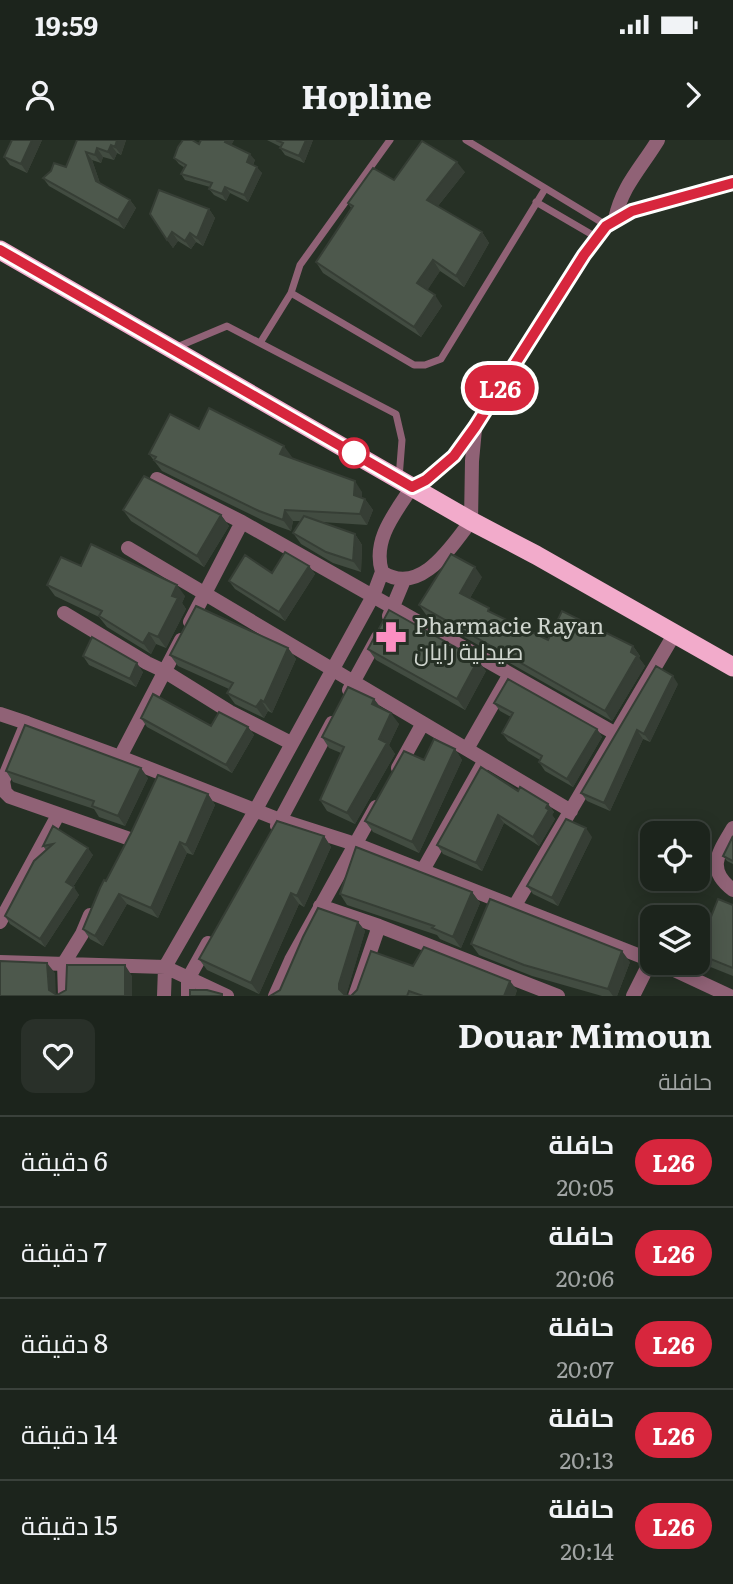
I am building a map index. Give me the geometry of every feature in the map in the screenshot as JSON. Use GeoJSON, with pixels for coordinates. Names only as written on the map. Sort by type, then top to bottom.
{"type":"FeatureCollection","features":[{"type":"Feature","properties":{"kind":"highway"},"geometry":{"type":"LineString","coordinates":[[0,250],[471,521],[733,667]]}},
{"type":"Feature","properties":{"kind":"street"},"geometry":{"type":"LineString","coordinates":[[611,222],[626,186],[659,140]]}},
{"type":"Feature","properties":{"kind":"street"},"geometry":{"type":"LineString","coordinates":[[164,996],[165,967],[256,811],[373,596],[382,572],[379,555],[383,537],[405,483],[426,480],[454,456],[596,237],[611,222],[632,211],[733,183]]}},
{"type":"Feature","properties":{"kind":"street"},"geometry":{"type":"LineString","coordinates":[[382,572],[392,578],[404,580],[428,570],[446,554],[471,521],[475,427]]}},
{"type":"Feature","properties":{"kind":"street"},"geometry":{"type":"LineString","coordinates":[[157,479],[242,522],[616,734]]}},
{"type":"Feature","properties":{"kind":"street"},"geometry":{"type":"LineString","coordinates":[[120,757],[242,522]]}},
{"type":"Feature","properties":{"kind":"street"},"geometry":{"type":"LineString","coordinates":[[128,548],[571,811]]}},
{"type":"Feature","properties":{"kind":"street"},"geometry":{"type":"LineString","coordinates":[[267,843],[393,608],[404,580]]}},
{"type":"Feature","properties":{"kind":"street"},"geometry":{"type":"LineString","coordinates":[[64,613],[230,712],[292,743]]}},
{"type":"Feature","properties":{"kind":"street"},"geometry":{"type":"LineString","coordinates":[[514,907],[675,633]]}},
{"type":"Feature","properties":{"kind":"street"},"geometry":{"type":"LineString","coordinates":[[467,749],[510,674]]}},
{"type":"Feature","properties":{"kind":"street"},"geometry":{"type":"LineString","coordinates":[[0,714],[120,757],[158,778],[355,844],[423,870],[490,905],[514,907],[640,956]]}},
{"type":"Feature","properties":{"kind":"street"},"geometry":{"type":"LineString","coordinates":[[27,723],[3,787],[10,797],[129,839]]}},
{"type":"Feature","properties":{"kind":"street"},"geometry":{"type":"LineString","coordinates":[[275,996],[320,906],[424,723]]}},
{"type":"Feature","properties":{"kind":"street"},"geometry":{"type":"LineString","coordinates":[[423,870],[485,760]]}},
{"type":"Feature","properties":{"kind":"street"},"geometry":{"type":"LineString","coordinates":[[0,922],[58,815]]}},
{"type":"Feature","properties":{"kind":"street"},"geometry":{"type":"LineString","coordinates":[[733,828],[716,856],[718,874],[733,890]]}},
{"type":"Feature","properties":{"kind":"street"},"geometry":{"type":"LineString","coordinates":[[65,996],[64,963],[82,934],[94,904]]}},
{"type":"Feature","properties":{"kind":"street"},"geometry":{"type":"LineString","coordinates":[[320,906],[469,954],[535,992],[558,996]]}},
{"type":"Feature","properties":{"kind":"street"},"geometry":{"type":"LineString","coordinates":[[355,996],[379,926]]}},
{"type":"Feature","properties":{"kind":"street"},"geometry":{"type":"LineString","coordinates":[[188,996],[188,978],[214,933]]}},
{"type":"Feature","properties":{"kind":"street"},"geometry":{"type":"LineString","coordinates":[[0,962],[165,967],[228,996]]}},
{"type":"Feature","properties":{"kind":"street"},"geometry":{"type":"LineString","coordinates":[[634,996],[646,975]]}},
{"type":"Feature","properties":{"kind":"street"},"geometry":{"type":"LineString","coordinates":[[684,975],[730,996]]}},
{"type":"Feature","properties":{"kind":"lane"},"geometry":{"type":"LineString","coordinates":[[260,343],[291,293],[300,265],[390,140]]}},
{"type":"Feature","properties":{"kind":"lane"},"geometry":{"type":"LineString","coordinates":[[466,140],[545,189],[611,222]]}},
{"type":"Feature","properties":{"kind":"lane"},"geometry":{"type":"LineString","coordinates":[[291,293],[414,365],[425,365],[441,359],[545,189]]}},
{"type":"Feature","properties":{"kind":"lane"},"geometry":{"type":"LineString","coordinates":[[536,202],[596,237]]}},
{"type":"Feature","properties":{"kind":"lane"},"geometry":{"type":"LineString","coordinates":[[173,349],[228,326],[396,414],[402,440],[405,483]]}},
{"type":"Feature","properties":{"kind":"building"},"geometry":{"type":"Polygon","coordinates":[[[12,140],[32,140],[21,164],[4,157],[12,140]]]}},
{"type":"Feature","properties":{"kind":"building"},"geometry":{"type":"Polygon","coordinates":[[[77,140],[117,140],[115,147],[111,145],[108,152],[97,148],[95,155],[86,152],[96,181],[130,200],[118,220],[43,178],[51,171],[54,163],[66,167],[77,140]]]}},
{"type":"Feature","properties":{"kind":"building"},"geometry":{"type":"Polygon","coordinates":[[[183,140],[192,140],[199,144],[201,140],[226,140],[225,142],[250,154],[247,162],[257,167],[244,195],[225,187],[222,194],[209,189],[212,183],[181,174],[186,165],[174,158],[183,140]]]}},
{"type":"Feature","properties":{"kind":"building"},"geometry":{"type":"Polygon","coordinates":[[[276,140],[306,140],[299,156],[280,148],[283,143],[276,140]]]}},
{"type":"Feature","properties":{"kind":"building"},"geometry":{"type":"Polygon","coordinates":[[[422,141],[457,162],[427,200],[482,232],[456,276],[433,260],[417,283],[435,295],[414,327],[316,262],[353,206],[348,203],[373,168],[394,180],[422,141]]]}},
{"type":"Feature","properties":{"kind":"building"},"geometry":{"type":"Polygon","coordinates":[[[159,190],[209,209],[197,238],[190,233],[185,241],[172,232],[167,240],[150,214],[159,190]]]}},
{"type":"Feature","properties":{"kind":"building"},"geometry":{"type":"Polygon","coordinates":[[[209,408],[284,446],[280,454],[355,481],[354,495],[365,499],[360,514],[285,510],[283,520],[154,460],[156,457],[149,454],[170,414],[199,429],[209,408]]]}},
{"type":"Feature","properties":{"kind":"building"},"geometry":{"type":"Polygon","coordinates":[[[144,476],[221,515],[197,556],[123,510],[144,476]]]}},
{"type":"Feature","properties":{"kind":"building"},"geometry":{"type":"Polygon","coordinates":[[[304,516],[355,534],[353,561],[326,552],[293,533],[304,516]]]}},
{"type":"Feature","properties":{"kind":"building"},"geometry":{"type":"Polygon","coordinates":[[[91,544],[177,585],[172,596],[178,598],[158,637],[149,633],[143,643],[99,616],[102,611],[47,585],[61,557],[81,566],[91,544]]]}},
{"type":"Feature","properties":{"kind":"building"},"geometry":{"type":"Polygon","coordinates":[[[285,552],[309,566],[279,612],[229,581],[245,555],[272,573],[285,552]]]}},
{"type":"Feature","properties":{"kind":"building"},"geometry":{"type":"Polygon","coordinates":[[[451,554],[475,567],[460,593],[489,608],[488,611],[548,640],[562,611],[633,646],[631,652],[637,656],[605,711],[419,605],[451,554]]]}},
{"type":"Feature","properties":{"kind":"building"},"geometry":{"type":"Polygon","coordinates":[[[196,606],[288,648],[264,702],[261,700],[256,707],[227,693],[233,683],[170,655],[196,606]]]}},
{"type":"Feature","properties":{"kind":"building"},"geometry":{"type":"Polygon","coordinates":[[[389,610],[478,660],[457,699],[368,649],[389,610]]]}},
{"type":"Feature","properties":{"kind":"building"},"geometry":{"type":"Polygon","coordinates":[[[92,637],[137,663],[130,679],[83,656],[92,637]]]}},
{"type":"Feature","properties":{"kind":"building"},"geometry":{"type":"Polygon","coordinates":[[[656,666],[673,676],[644,734],[637,730],[604,803],[581,793],[656,666]]]}},
{"type":"Feature","properties":{"kind":"building"},"geometry":{"type":"Polygon","coordinates":[[[508,679],[597,729],[567,779],[539,762],[542,756],[502,733],[513,713],[494,703],[508,679]]]}},
{"type":"Feature","properties":{"kind":"building"},"geometry":{"type":"Polygon","coordinates":[[[348,687],[374,699],[372,704],[391,713],[379,739],[387,743],[347,813],[320,800],[344,747],[322,737],[348,687]]]}},
{"type":"Feature","properties":{"kind":"building"},"geometry":{"type":"Polygon","coordinates":[[[153,694],[211,726],[219,712],[248,727],[226,765],[141,718],[153,694]]]}},
{"type":"Feature","properties":{"kind":"building"},"geometry":{"type":"Polygon","coordinates":[[[25,725],[141,768],[118,816],[92,806],[94,801],[6,771],[25,725]]]}},
{"type":"Feature","properties":{"kind":"building"},"geometry":{"type":"Polygon","coordinates":[[[434,739],[455,749],[412,842],[365,821],[404,751],[424,760],[434,739]]]}},
{"type":"Feature","properties":{"kind":"building"},"geometry":{"type":"Polygon","coordinates":[[[481,767],[518,791],[520,787],[548,804],[546,808],[549,810],[533,837],[498,815],[476,863],[437,845],[481,767]]]}},
{"type":"Feature","properties":{"kind":"building"},"geometry":{"type":"Polygon","coordinates":[[[158,775],[208,794],[186,845],[180,842],[151,908],[119,894],[95,936],[83,929],[100,888],[131,833],[158,775]]]}},
{"type":"Feature","properties":{"kind":"building"},"geometry":{"type":"Polygon","coordinates":[[[566,819],[586,828],[552,898],[527,886],[566,819]]]}},
{"type":"Feature","properties":{"kind":"building"},"geometry":{"type":"Polygon","coordinates":[[[277,821],[324,836],[297,896],[291,893],[251,983],[199,959],[277,821]]]}},
{"type":"Feature","properties":{"kind":"building"},"geometry":{"type":"Polygon","coordinates":[[[53,826],[88,848],[66,882],[74,887],[40,939],[5,916],[34,861],[53,844],[43,846],[53,826]]]}},
{"type":"Feature","properties":{"kind":"building"},"geometry":{"type":"Polygon","coordinates":[[[733,836],[733,861],[723,856],[733,836]]]}},
{"type":"Feature","properties":{"kind":"building"},"geometry":{"type":"Polygon","coordinates":[[[356,847],[472,892],[453,937],[432,928],[434,926],[340,894],[356,847]]]}},
{"type":"Feature","properties":{"kind":"building"},"geometry":{"type":"Polygon","coordinates":[[[490,899],[622,951],[608,989],[524,965],[471,944],[490,899]]]}},
{"type":"Feature","properties":{"kind":"building"},"geometry":{"type":"Polygon","coordinates":[[[718,899],[733,905],[733,968],[710,959],[710,919],[718,899]]]}},
{"type":"Feature","properties":{"kind":"building"},"geometry":{"type":"Polygon","coordinates":[[[318,908],[358,922],[339,984],[339,989],[345,995],[351,996],[270,996],[280,990],[318,908]]]}},
{"type":"Feature","properties":{"kind":"building"},"geometry":{"type":"Polygon","coordinates":[[[424,947],[510,981],[504,996],[423,996],[409,991],[407,996],[351,996],[357,990],[371,951],[413,966],[424,947]]]}},
{"type":"Feature","properties":{"kind":"building"},"geometry":{"type":"Polygon","coordinates":[[[0,961],[47,963],[49,990],[57,995],[66,990],[67,965],[125,965],[125,996],[0,996],[0,961]]]}},
{"type":"Feature","properties":{"kind":"building"},"geometry":{"type":"Polygon","coordinates":[[[190,990],[207,990],[222,996],[190,996],[190,990]]]}},
{"type":"Feature","properties":{"kind":"bus line","name":"L26"},"geometry":{"type":"LineString","coordinates":[[0,250],[412,487],[426,480],[454,456],[584,255],[606,226],[632,211],[733,183]]}},
{"type":"Feature","properties":{"kind":"place","name":"Pharmacie Rayan صيدلية رايان"},"geometry":{"type":"Point","coordinates":[391,637]}}]}
